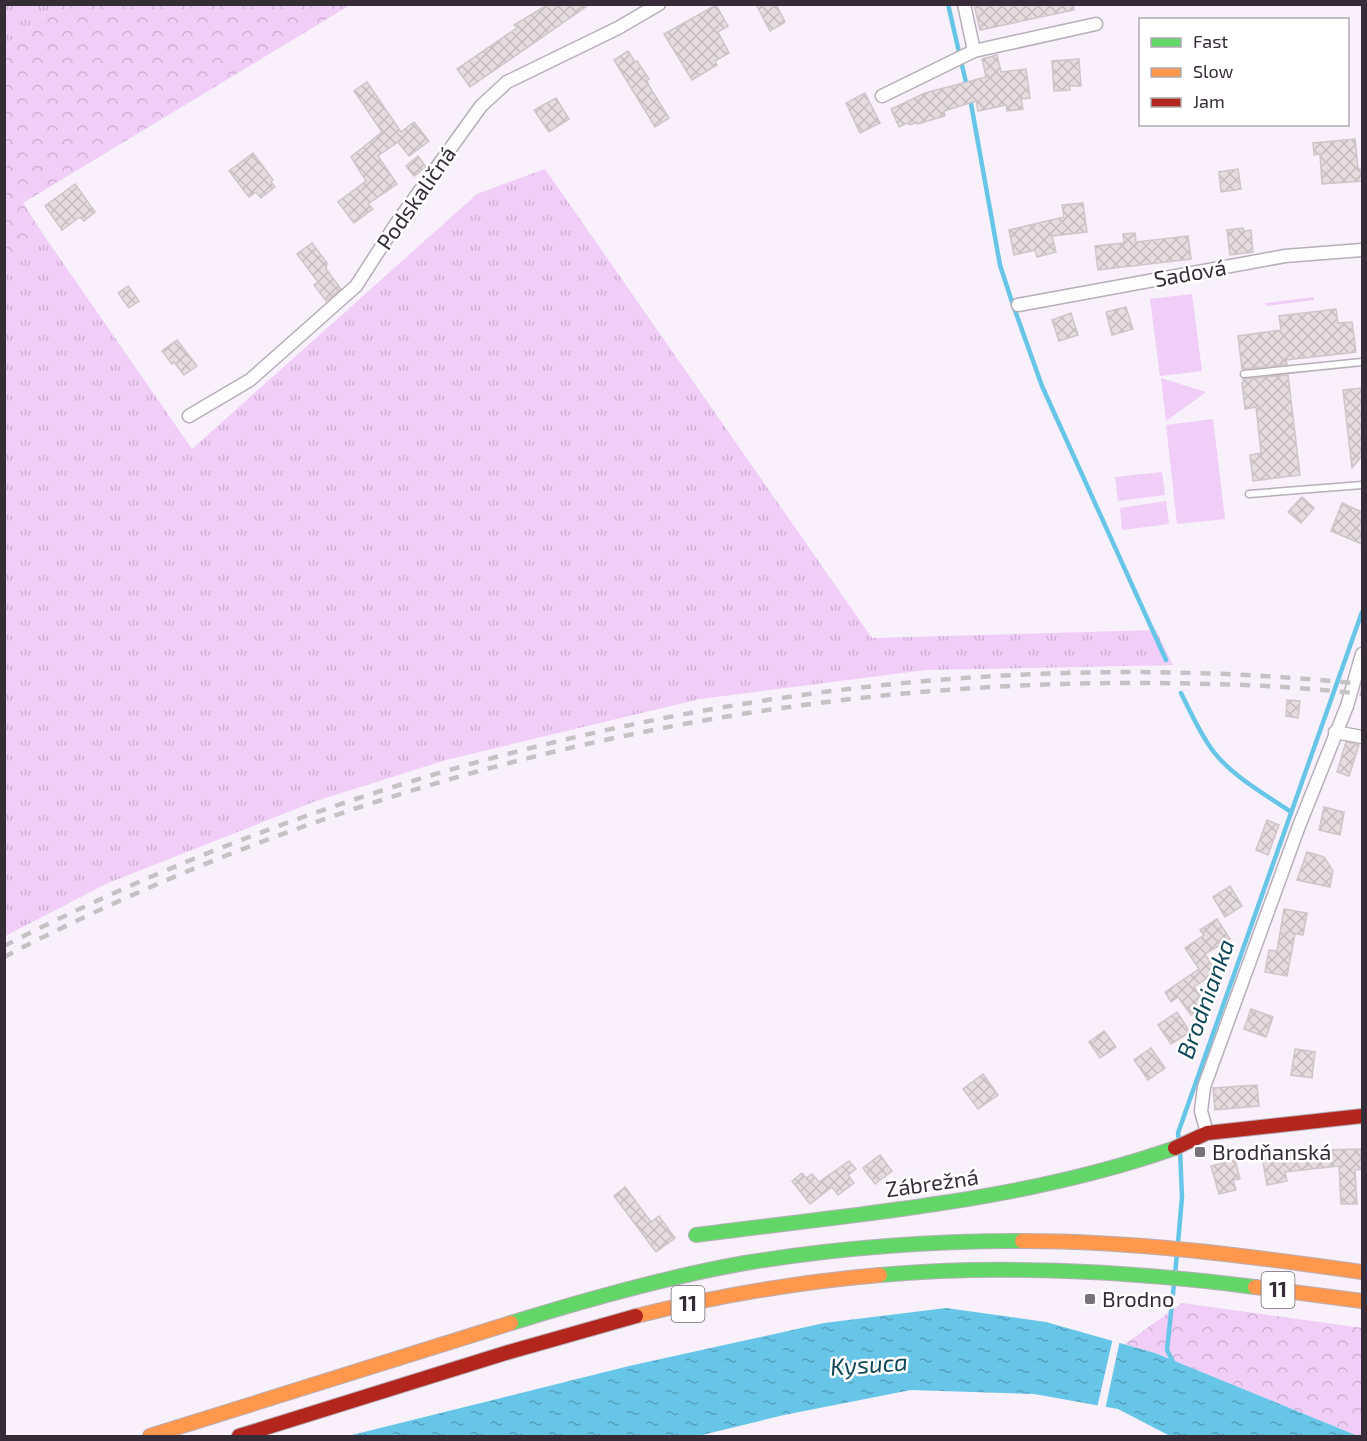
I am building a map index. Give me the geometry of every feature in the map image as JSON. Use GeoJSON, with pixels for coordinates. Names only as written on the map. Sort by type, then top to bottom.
{"type":"FeatureCollection","features":[{"type":"Feature","properties":{"kind":"main road"},"geometry":{"type":"LineString","coordinates":[[1207,1133],[1362,1116]]}},
{"type":"Feature","properties":{"kind":"main road","name":"Zábrežná"},"geometry":{"type":"LineString","coordinates":[[696,1235],[999,1195],[1090,1173],[1169,1150],[1207,1133]]}},
{"type":"Feature","properties":{"kind":"main road","name":"11"},"geometry":{"type":"LineString","coordinates":[[150,1437],[569,1305],[711,1270],[782,1257],[928,1244],[1000,1241],[1080,1242],[1193,1251],[1362,1272]]}},
{"type":"Feature","properties":{"kind":"main road","name":"11"},"geometry":{"type":"LineString","coordinates":[[239,1437],[573,1332],[719,1297],[836,1279],[1000,1269],[1080,1270],[1192,1279],[1362,1301]]}},
{"type":"Feature","properties":{"kind":"street","name":"Podskaličná"},"geometry":{"type":"LineString","coordinates":[[189,416],[250,380],[356,286],[396,224],[481,106],[507,82],[618,28],[659,4]]}},
{"type":"Feature","properties":{"kind":"street"},"geometry":{"type":"LineString","coordinates":[[964,4],[964,56]]}},
{"type":"Feature","properties":{"kind":"street"},"geometry":{"type":"LineString","coordinates":[[882,96],[964,56],[1096,24]]}},
{"type":"Feature","properties":{"kind":"street","name":"Sadová"},"geometry":{"type":"LineString","coordinates":[[1018,305],[1285,256],[1362,250]]}},
{"type":"Feature","properties":{"kind":"street"},"geometry":{"type":"LineString","coordinates":[[1207,1133],[1201,1112],[1204,1087],[1347,705],[1362,654]]}},
{"type":"Feature","properties":{"kind":"street"},"geometry":{"type":"LineString","coordinates":[[1335,732],[1362,737]]}},
{"type":"Feature","properties":{"kind":"lane"},"geometry":{"type":"LineString","coordinates":[[1244,374],[1362,362]]}},
{"type":"Feature","properties":{"kind":"lane"},"geometry":{"type":"LineString","coordinates":[[1249,494],[1362,485]]}},
{"type":"Feature","properties":{"kind":"green space"},"geometry":{"type":"Polygon","coordinates":[[[5,5],[52,5],[43,17],[5,49],[5,5]]]}},
{"type":"Feature","properties":{"kind":"green space"},"geometry":{"type":"Polygon","coordinates":[[[52,5],[350,5],[23,203],[43,234],[5,258],[5,49],[43,17],[52,5]]]}},
{"type":"Feature","properties":{"kind":"green space"},"geometry":{"type":"Polygon","coordinates":[[[545,169],[872,638],[1156,630],[1173,665],[926,670],[700,699],[446,760],[316,801],[108,883],[5,936],[5,258],[43,234],[192,449],[477,194],[545,169]]]}},
{"type":"Feature","properties":{"kind":"green space"},"geometry":{"type":"Polygon","coordinates":[[[1192,294],[1202,371],[1160,376],[1150,299],[1192,294]]]}},
{"type":"Feature","properties":{"kind":"green space"},"geometry":{"type":"Polygon","coordinates":[[[1314,297],[1314,300],[1266,306],[1265,303],[1314,297]]]}},
{"type":"Feature","properties":{"kind":"green space"},"geometry":{"type":"Polygon","coordinates":[[[1161,378],[1206,392],[1166,421],[1161,378]]]}},
{"type":"Feature","properties":{"kind":"green space"},"geometry":{"type":"Polygon","coordinates":[[[1213,419],[1225,519],[1177,524],[1166,425],[1213,419]]]}},
{"type":"Feature","properties":{"kind":"green space"},"geometry":{"type":"Polygon","coordinates":[[[1162,472],[1165,495],[1118,501],[1115,477],[1162,472]]]}},
{"type":"Feature","properties":{"kind":"green space"},"geometry":{"type":"Polygon","coordinates":[[[1166,501],[1169,524],[1122,530],[1120,508],[1166,501]]]}},
{"type":"Feature","properties":{"kind":"green space"},"geometry":{"type":"Polygon","coordinates":[[[1182,1303],[1362,1328],[1362,1436],[1155,1353],[1125,1344],[1182,1303]]]}},
{"type":"Feature","properties":{"kind":"water","name":"Kysuca"},"geometry":{"type":"Polygon","coordinates":[[[946,1308],[1046,1322],[1155,1353],[1358,1436],[1170,1436],[1118,1409],[1034,1394],[911,1390],[784,1415],[698,1436],[348,1436],[629,1366],[824,1323],[946,1308]]]}},
{"type":"Feature","properties":{"kind":"pier"},"geometry":{"type":"Polygon","coordinates":[[[1113,1338],[1120,1340],[1105,1410],[1097,1408],[1113,1338]]]}},
{"type":"Feature","properties":{"kind":"building"},"geometry":{"type":"Polygon","coordinates":[[[549,4],[590,4],[470,87],[457,69],[517,28],[514,25],[549,4]]]}},
{"type":"Feature","properties":{"kind":"building"},"geometry":{"type":"Polygon","coordinates":[[[756,4],[776,4],[785,22],[770,31],[756,4]]]}},
{"type":"Feature","properties":{"kind":"building"},"geometry":{"type":"Polygon","coordinates":[[[974,4],[1073,4],[1074,10],[980,30],[974,4]]]}},
{"type":"Feature","properties":{"kind":"building"},"geometry":{"type":"Polygon","coordinates":[[[716,5],[728,26],[718,32],[729,53],[715,61],[717,65],[692,80],[664,34],[716,5]]]}},
{"type":"Feature","properties":{"kind":"building"},"geometry":{"type":"Polygon","coordinates":[[[628,51],[649,79],[647,81],[649,86],[669,118],[655,127],[614,60],[628,51]]]}},
{"type":"Feature","properties":{"kind":"building"},"geometry":{"type":"Polygon","coordinates":[[[997,55],[1001,72],[1026,69],[1030,98],[1021,99],[1023,109],[1007,111],[1006,105],[978,111],[976,101],[944,111],[945,116],[917,124],[917,122],[910,125],[907,123],[899,127],[891,109],[925,93],[986,77],[982,59],[997,55]]]}},
{"type":"Feature","properties":{"kind":"building"},"geometry":{"type":"Polygon","coordinates":[[[1079,59],[1081,86],[1070,86],[1070,90],[1054,91],[1052,61],[1079,59]]]}},
{"type":"Feature","properties":{"kind":"building"},"geometry":{"type":"Polygon","coordinates":[[[367,82],[401,132],[414,122],[429,141],[409,156],[398,142],[378,156],[397,184],[368,204],[373,209],[354,223],[338,202],[366,181],[351,157],[382,132],[354,91],[367,82]]]}},
{"type":"Feature","properties":{"kind":"building"},"geometry":{"type":"Polygon","coordinates":[[[865,93],[880,123],[860,133],[846,103],[865,93]]]}},
{"type":"Feature","properties":{"kind":"building"},"geometry":{"type":"Polygon","coordinates":[[[556,98],[569,119],[549,132],[534,110],[556,98]]]}},
{"type":"Feature","properties":{"kind":"building"},"geometry":{"type":"Polygon","coordinates":[[[1355,139],[1358,169],[1362,169],[1362,181],[1322,184],[1320,154],[1314,155],[1313,143],[1355,139]]]}},
{"type":"Feature","properties":{"kind":"building"},"geometry":{"type":"Polygon","coordinates":[[[253,153],[273,180],[271,182],[275,187],[261,198],[256,192],[249,197],[229,171],[253,153]]]}},
{"type":"Feature","properties":{"kind":"building"},"geometry":{"type":"Polygon","coordinates":[[[418,156],[426,167],[414,176],[406,166],[418,156]]]}},
{"type":"Feature","properties":{"kind":"building"},"geometry":{"type":"Polygon","coordinates":[[[1238,169],[1241,189],[1221,192],[1219,172],[1238,169]]]}},
{"type":"Feature","properties":{"kind":"building"},"geometry":{"type":"Polygon","coordinates":[[[75,184],[95,212],[84,221],[80,217],[62,230],[45,206],[75,184]]]}},
{"type":"Feature","properties":{"kind":"building"},"geometry":{"type":"Polygon","coordinates":[[[1083,203],[1087,232],[1052,236],[1056,252],[1037,257],[1035,250],[1014,255],[1009,230],[1064,217],[1062,205],[1083,203]]]}},
{"type":"Feature","properties":{"kind":"building"},"geometry":{"type":"Polygon","coordinates":[[[1243,228],[1244,231],[1251,230],[1253,252],[1230,255],[1227,230],[1243,228]]]}},
{"type":"Feature","properties":{"kind":"building"},"geometry":{"type":"Polygon","coordinates":[[[1135,233],[1136,242],[1188,236],[1191,259],[1098,270],[1095,246],[1124,243],[1123,234],[1135,233]]]}},
{"type":"Feature","properties":{"kind":"building"},"geometry":{"type":"Polygon","coordinates":[[[312,243],[327,263],[326,269],[341,289],[326,301],[314,285],[318,282],[297,254],[312,243]]]}},
{"type":"Feature","properties":{"kind":"building"},"geometry":{"type":"Polygon","coordinates":[[[128,286],[139,301],[129,308],[118,293],[128,286]]]}},
{"type":"Feature","properties":{"kind":"building"},"geometry":{"type":"Polygon","coordinates":[[[1126,307],[1133,329],[1112,335],[1106,312],[1126,307]]]}},
{"type":"Feature","properties":{"kind":"building"},"geometry":{"type":"Polygon","coordinates":[[[1336,309],[1338,323],[1352,322],[1356,352],[1286,360],[1287,364],[1242,369],[1238,336],[1281,330],[1279,316],[1336,309]]]}},
{"type":"Feature","properties":{"kind":"building"},"geometry":{"type":"Polygon","coordinates":[[[1071,313],[1078,335],[1059,341],[1052,320],[1071,313]]]}},
{"type":"Feature","properties":{"kind":"building"},"geometry":{"type":"Polygon","coordinates":[[[177,340],[197,366],[184,375],[162,351],[177,340]]]}},
{"type":"Feature","properties":{"kind":"building"},"geometry":{"type":"Polygon","coordinates":[[[1288,375],[1300,475],[1253,481],[1250,455],[1261,453],[1256,407],[1245,409],[1243,379],[1288,375]]]}},
{"type":"Feature","properties":{"kind":"building"},"geometry":{"type":"Polygon","coordinates":[[[1362,388],[1362,456],[1352,468],[1343,390],[1362,388]]]}},
{"type":"Feature","properties":{"kind":"building"},"geometry":{"type":"Polygon","coordinates":[[[1302,497],[1314,508],[1301,523],[1288,512],[1302,497]]]}},
{"type":"Feature","properties":{"kind":"building"},"geometry":{"type":"Polygon","coordinates":[[[1342,503],[1362,512],[1362,544],[1331,531],[1342,503]]]}},
{"type":"Feature","properties":{"kind":"building"},"geometry":{"type":"Polygon","coordinates":[[[1287,700],[1300,701],[1298,718],[1286,716],[1287,700]]]}},
{"type":"Feature","properties":{"kind":"building"},"geometry":{"type":"Polygon","coordinates":[[[1346,742],[1359,745],[1349,776],[1337,772],[1346,742]]]}},
{"type":"Feature","properties":{"kind":"building"},"geometry":{"type":"Polygon","coordinates":[[[1324,807],[1344,812],[1340,835],[1319,830],[1324,807]]]}},
{"type":"Feature","properties":{"kind":"building"},"geometry":{"type":"Polygon","coordinates":[[[1267,820],[1279,825],[1268,855],[1256,850],[1267,820]]]}},
{"type":"Feature","properties":{"kind":"building"},"geometry":{"type":"Polygon","coordinates":[[[1307,852],[1324,857],[1333,871],[1330,887],[1297,880],[1307,852]]]}},
{"type":"Feature","properties":{"kind":"building"},"geometry":{"type":"Polygon","coordinates":[[[1230,886],[1242,906],[1225,917],[1213,897],[1230,886]]]}},
{"type":"Feature","properties":{"kind":"building"},"geometry":{"type":"Polygon","coordinates":[[[1284,909],[1307,913],[1303,935],[1295,934],[1287,976],[1265,972],[1269,950],[1277,951],[1284,909]]]}},
{"type":"Feature","properties":{"kind":"building"},"geometry":{"type":"Polygon","coordinates":[[[1217,919],[1230,939],[1205,954],[1216,972],[1194,987],[1206,1004],[1191,1015],[1178,997],[1171,1002],[1165,992],[1199,969],[1185,948],[1204,935],[1200,930],[1217,919]]]}},
{"type":"Feature","properties":{"kind":"building"},"geometry":{"type":"Polygon","coordinates":[[[1251,1009],[1273,1017],[1266,1037],[1244,1029],[1251,1009]]]}},
{"type":"Feature","properties":{"kind":"building"},"geometry":{"type":"Polygon","coordinates":[[[1177,1012],[1190,1032],[1171,1044],[1158,1025],[1177,1012]]]}},
{"type":"Feature","properties":{"kind":"building"},"geometry":{"type":"Polygon","coordinates":[[[1104,1031],[1116,1047],[1100,1058],[1089,1042],[1104,1031]]]}},
{"type":"Feature","properties":{"kind":"building"},"geometry":{"type":"Polygon","coordinates":[[[1151,1048],[1165,1068],[1148,1080],[1134,1060],[1151,1048]]]}},
{"type":"Feature","properties":{"kind":"building"},"geometry":{"type":"Polygon","coordinates":[[[1295,1049],[1315,1052],[1312,1078],[1291,1075],[1295,1049]]]}},
{"type":"Feature","properties":{"kind":"building"},"geometry":{"type":"Polygon","coordinates":[[[983,1074],[998,1095],[978,1109],[963,1089],[983,1074]]]}},
{"type":"Feature","properties":{"kind":"building"},"geometry":{"type":"Polygon","coordinates":[[[1257,1085],[1259,1106],[1215,1110],[1213,1088],[1257,1085]]]}},
{"type":"Feature","properties":{"kind":"building"},"geometry":{"type":"Polygon","coordinates":[[[1323,1147],[1324,1150],[1361,1149],[1362,1169],[1355,1170],[1357,1204],[1341,1204],[1339,1166],[1285,1172],[1287,1181],[1267,1185],[1262,1156],[1323,1147]]]}},
{"type":"Feature","properties":{"kind":"building"},"geometry":{"type":"Polygon","coordinates":[[[880,1155],[892,1171],[875,1184],[863,1168],[880,1155]]]}},
{"type":"Feature","properties":{"kind":"building"},"geometry":{"type":"Polygon","coordinates":[[[1235,1160],[1240,1179],[1233,1180],[1236,1190],[1219,1194],[1211,1166],[1235,1160]]]}},
{"type":"Feature","properties":{"kind":"building"},"geometry":{"type":"Polygon","coordinates":[[[849,1161],[856,1169],[848,1175],[854,1183],[838,1195],[832,1187],[810,1204],[792,1181],[802,1173],[806,1178],[812,1174],[819,1182],[849,1161]]]}},
{"type":"Feature","properties":{"kind":"building"},"geometry":{"type":"Polygon","coordinates":[[[625,1187],[651,1222],[659,1216],[675,1238],[656,1252],[614,1196],[625,1187]]]}},
{"type":"Feature","properties":{"kind":"waterway"},"geometry":{"type":"LineString","coordinates":[[948,4],[967,87]]}},
{"type":"Feature","properties":{"kind":"waterway"},"geometry":{"type":"LineString","coordinates":[[970,98],[1000,265],[1012,302],[1042,386],[1166,660]]}},
{"type":"Feature","properties":{"kind":"waterway","name":"Brodnianka"},"geometry":{"type":"LineString","coordinates":[[1179,1141],[1178,1133],[1362,612]]}},
{"type":"Feature","properties":{"kind":"waterway"},"geometry":{"type":"LineString","coordinates":[[1181,693],[1204,738],[1221,760],[1250,784],[1291,812]]}},
{"type":"Feature","properties":{"kind":"waterway","name":"Brodnianka"},"geometry":{"type":"LineString","coordinates":[[1178,1243],[1182,1197],[1180,1149]]}},
{"type":"Feature","properties":{"kind":"waterway","name":"Brodnianka"},"geometry":{"type":"LineString","coordinates":[[1175,1273],[1177,1254]]}},
{"type":"Feature","properties":{"kind":"waterway","name":"Brodnianka"},"geometry":{"type":"LineString","coordinates":[[1174,1284],[1167,1350],[1174,1364]]}},
{"type":"Feature","properties":{"kind":"railway"},"geometry":{"type":"LineString","coordinates":[[4,946],[162,872],[325,809],[493,758],[665,718],[839,690],[1014,675],[1188,673],[1362,684]]}},
{"type":"Feature","properties":{"kind":"railway"},"geometry":{"type":"LineString","coordinates":[[4,957],[136,894],[271,838],[410,791],[551,752],[694,722],[839,700],[984,687],[1188,683],[1362,694]]}},
{"type":"Feature","properties":{"kind":"traffic: fast"},"geometry":{"type":"LineString","coordinates":[[696,1235],[938,1204],[998,1194],[1117,1166],[1175,1148]]}},
{"type":"Feature","properties":{"kind":"traffic: fast"},"geometry":{"type":"LineString","coordinates":[[511,1323],[627,1289],[745,1263],[883,1246],[1022,1241]]}},
{"type":"Feature","properties":{"kind":"traffic: fast"},"geometry":{"type":"LineString","coordinates":[[880,1275],[974,1270],[1068,1271],[1115,1273],[1255,1287]]}},
{"type":"Feature","properties":{"kind":"traffic: slow"},"geometry":{"type":"LineString","coordinates":[[1022,1241],[1150,1247],[1235,1255],[1362,1272]]}},
{"type":"Feature","properties":{"kind":"traffic: slow"},"geometry":{"type":"LineString","coordinates":[[636,1316],[757,1291],[880,1275]]}},
{"type":"Feature","properties":{"kind":"traffic: slow"},"geometry":{"type":"LineString","coordinates":[[1255,1287],[1362,1301]]}},
{"type":"Feature","properties":{"kind":"traffic: slow"},"geometry":{"type":"LineString","coordinates":[[150,1436],[511,1323]]}},
{"type":"Feature","properties":{"kind":"traffic: jam"},"geometry":{"type":"LineString","coordinates":[[1175,1148],[1207,1133],[1362,1116]]}},
{"type":"Feature","properties":{"kind":"traffic: jam"},"geometry":{"type":"LineString","coordinates":[[239,1436],[509,1352],[636,1316]]}},
{"type":"Feature","properties":{"kind":"place","name":"Brodňanská"},"geometry":{"type":"Point","coordinates":[1200,1152]}},
{"type":"Feature","properties":{"kind":"place","name":"Brodno"},"geometry":{"type":"Point","coordinates":[1090,1299]}}]}
